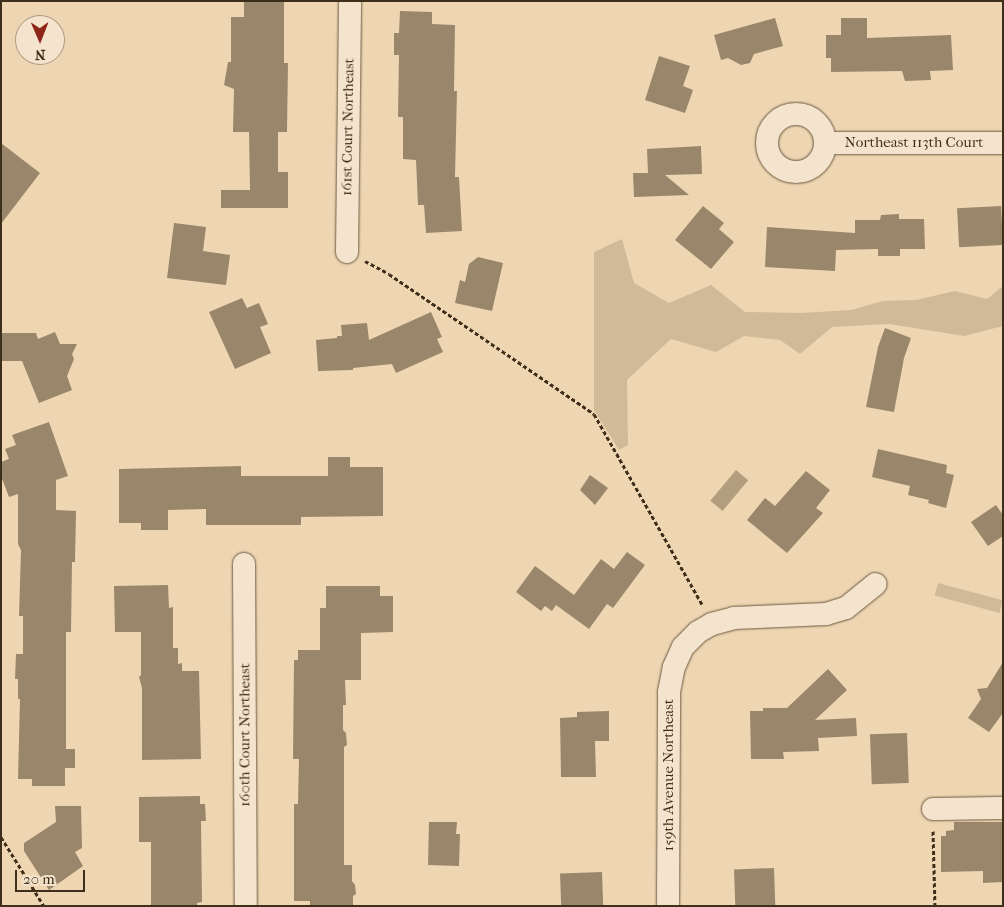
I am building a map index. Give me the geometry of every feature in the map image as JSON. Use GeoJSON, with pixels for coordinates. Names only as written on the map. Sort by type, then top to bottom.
{"type":"FeatureCollection","features":[{"type":"Feature","properties":{"kind":"street","name":"161st Court Northeast"},"geometry":{"type":"LineString","coordinates":[[347,252],[350,1]]}},
{"type":"Feature","properties":{"kind":"street","name":"Northeast 113th Court"},"geometry":{"type":"LineString","coordinates":[[826,143],[1003,143]]}},
{"type":"Feature","properties":{"kind":"street","name":"160th Court Northeast"},"geometry":{"type":"LineString","coordinates":[[244,564],[246,906]]}},
{"type":"Feature","properties":{"kind":"street","name":"159th Avenue Northeast"},"geometry":{"type":"LineString","coordinates":[[668,906],[669,692],[674,666],[684,647],[698,632],[712,624],[734,618],[826,614],[846,608],[876,584]]}},
{"type":"Feature","properties":{"kind":"street"},"geometry":{"type":"LineString","coordinates":[[933,809],[1003,808]]}},
{"type":"Feature","properties":{"kind":"path"},"geometry":{"type":"LineString","coordinates":[[347,252],[389,274],[594,414],[706,610]]}},
{"type":"Feature","properties":{"kind":"path"},"geometry":{"type":"LineString","coordinates":[[933,809],[935,906]]}},
{"type":"Feature","properties":{"kind":"path"},"geometry":{"type":"LineString","coordinates":[[1,837],[44,906]]}},
{"type":"Feature","properties":{"kind":"shaded area"},"geometry":{"type":"Polygon","coordinates":[[[622,239],[634,283],[669,303],[711,285],[745,312],[801,313],[851,310],[883,301],[916,300],[955,291],[987,299],[1003,286],[1003,326],[964,336],[889,324],[832,327],[800,354],[780,340],[744,336],[716,352],[671,339],[627,380],[628,445],[619,450],[594,410],[594,252],[622,239]]]}},
{"type":"Feature","properties":{"kind":"shaded area"},"geometry":{"type":"Polygon","coordinates":[[[736,470],[748,480],[723,511],[710,501],[736,470]]]}},
{"type":"Feature","properties":{"kind":"shaded area"},"geometry":{"type":"Polygon","coordinates":[[[938,583],[1003,600],[999,613],[935,596],[938,583]]]}},
{"type":"Feature","properties":{"kind":"building"},"geometry":{"type":"Polygon","coordinates":[[[244,1],[284,1],[284,63],[288,63],[287,132],[278,132],[278,172],[288,172],[288,208],[221,208],[221,190],[250,190],[249,132],[233,132],[234,89],[224,85],[228,62],[231,62],[231,17],[244,17],[244,1]]]}},
{"type":"Feature","properties":{"kind":"building"},"geometry":{"type":"Polygon","coordinates":[[[400,11],[432,12],[432,24],[455,25],[454,91],[457,91],[455,177],[459,177],[462,231],[426,233],[424,205],[418,205],[416,160],[403,159],[403,117],[398,117],[399,55],[394,55],[394,33],[399,33],[400,11]]]}},
{"type":"Feature","properties":{"kind":"building"},"geometry":{"type":"Polygon","coordinates":[[[775,18],[783,46],[754,54],[750,63],[741,65],[728,58],[721,60],[714,35],[775,18]]]}},
{"type":"Feature","properties":{"kind":"building"},"geometry":{"type":"Polygon","coordinates":[[[841,18],[867,18],[867,38],[951,35],[953,70],[930,71],[931,80],[905,81],[902,71],[831,72],[831,58],[826,58],[826,35],[841,35],[841,18]]]}},
{"type":"Feature","properties":{"kind":"building"},"geometry":{"type":"Polygon","coordinates":[[[659,56],[690,66],[683,86],[693,90],[685,113],[645,100],[659,56]]]}},
{"type":"Feature","properties":{"kind":"building"},"geometry":{"type":"Polygon","coordinates":[[[1,143],[40,173],[1,224],[1,143]]]}},
{"type":"Feature","properties":{"kind":"building"},"geometry":{"type":"Polygon","coordinates":[[[701,146],[702,174],[665,175],[689,195],[634,197],[633,173],[648,173],[647,149],[701,146]]]}},
{"type":"Feature","properties":{"kind":"building"},"geometry":{"type":"Polygon","coordinates":[[[703,206],[724,223],[719,229],[734,242],[711,269],[675,240],[703,206]]]}},
{"type":"Feature","properties":{"kind":"building"},"geometry":{"type":"Polygon","coordinates":[[[1001,206],[1003,245],[959,247],[957,208],[1001,206]]]}},
{"type":"Feature","properties":{"kind":"building"},"geometry":{"type":"Polygon","coordinates":[[[899,214],[899,219],[924,219],[925,249],[900,249],[900,256],[878,256],[878,249],[836,250],[835,271],[765,267],[767,227],[855,233],[855,220],[880,220],[881,215],[899,214]]]}},
{"type":"Feature","properties":{"kind":"building"},"geometry":{"type":"Polygon","coordinates":[[[174,223],[206,227],[203,251],[230,255],[226,285],[167,278],[174,223]]]}},
{"type":"Feature","properties":{"kind":"building"},"geometry":{"type":"Polygon","coordinates":[[[478,257],[503,263],[492,311],[455,303],[460,280],[465,282],[469,264],[478,257]]]}},
{"type":"Feature","properties":{"kind":"building"},"geometry":{"type":"Polygon","coordinates":[[[242,298],[247,308],[259,303],[268,324],[260,327],[271,353],[235,369],[209,312],[242,298]]]}},
{"type":"Feature","properties":{"kind":"building"},"geometry":{"type":"Polygon","coordinates":[[[431,312],[442,337],[437,339],[443,352],[396,373],[392,364],[353,368],[353,370],[318,371],[316,340],[342,336],[341,325],[367,323],[369,340],[431,312]]]}},
{"type":"Feature","properties":{"kind":"building"},"geometry":{"type":"Polygon","coordinates":[[[885,328],[911,338],[904,358],[894,412],[866,407],[878,347],[885,328]]]}},
{"type":"Feature","properties":{"kind":"building"},"geometry":{"type":"Polygon","coordinates":[[[55,332],[60,344],[77,344],[72,354],[74,359],[67,376],[72,390],[39,403],[22,361],[1,361],[1,333],[36,333],[38,339],[55,332]]]}},
{"type":"Feature","properties":{"kind":"building"},"geometry":{"type":"Polygon","coordinates":[[[49,422],[68,476],[56,480],[56,510],[76,511],[75,562],[72,562],[71,632],[66,632],[66,749],[75,749],[75,768],[65,768],[65,786],[32,786],[32,779],[18,779],[20,699],[18,699],[18,679],[15,679],[16,654],[23,654],[23,616],[19,616],[21,550],[18,544],[18,494],[9,497],[1,476],[1,462],[9,459],[5,449],[16,445],[12,435],[49,422]]]}},
{"type":"Feature","properties":{"kind":"building"},"geometry":{"type":"Polygon","coordinates":[[[878,449],[947,465],[946,473],[954,475],[946,508],[928,503],[929,500],[908,495],[910,486],[872,477],[878,449]]]}},
{"type":"Feature","properties":{"kind":"building"},"geometry":{"type":"Polygon","coordinates":[[[328,457],[350,457],[350,467],[383,467],[383,516],[301,517],[301,525],[206,525],[206,509],[168,510],[168,530],[141,530],[141,523],[119,523],[119,469],[241,466],[241,476],[328,476],[328,457]]]}},
{"type":"Feature","properties":{"kind":"building"},"geometry":{"type":"Polygon","coordinates":[[[806,471],[830,490],[816,508],[823,513],[787,553],[747,520],[765,498],[775,506],[806,471]]]}},
{"type":"Feature","properties":{"kind":"building"},"geometry":{"type":"Polygon","coordinates":[[[590,475],[608,488],[595,505],[580,490],[590,475]]]}},
{"type":"Feature","properties":{"kind":"building"},"geometry":{"type":"Polygon","coordinates":[[[996,505],[1003,515],[1003,536],[988,546],[971,522],[996,505]]]}},
{"type":"Feature","properties":{"kind":"building"},"geometry":{"type":"Polygon","coordinates":[[[627,552],[645,565],[613,608],[607,604],[589,629],[556,605],[552,611],[545,606],[541,611],[516,592],[535,566],[574,595],[601,559],[614,569],[627,552]]]}},
{"type":"Feature","properties":{"kind":"building"},"geometry":{"type":"Polygon","coordinates":[[[168,585],[169,608],[173,607],[173,648],[178,648],[178,664],[182,663],[182,671],[199,671],[201,759],[142,760],[142,688],[139,677],[141,675],[141,632],[115,632],[114,586],[168,585]]]}},
{"type":"Feature","properties":{"kind":"building"},"geometry":{"type":"Polygon","coordinates":[[[326,586],[380,586],[380,596],[393,596],[393,632],[361,633],[361,680],[345,680],[346,705],[343,705],[343,730],[346,733],[347,745],[344,747],[344,865],[352,865],[352,881],[355,885],[356,894],[353,896],[353,906],[310,906],[310,901],[294,901],[294,804],[298,804],[299,759],[293,759],[294,660],[298,660],[298,650],[320,650],[320,608],[326,608],[326,586]]]}},
{"type":"Feature","properties":{"kind":"building"},"geometry":{"type":"Polygon","coordinates":[[[1003,662],[1003,713],[989,732],[968,718],[981,699],[977,689],[987,688],[1003,662]]]}},
{"type":"Feature","properties":{"kind":"building"},"geometry":{"type":"Polygon","coordinates":[[[828,669],[847,690],[815,720],[856,718],[857,736],[818,738],[819,751],[783,752],[784,759],[751,759],[750,711],[763,711],[763,708],[787,708],[828,669]]]}},
{"type":"Feature","properties":{"kind":"building"},"geometry":{"type":"Polygon","coordinates":[[[609,711],[609,741],[595,741],[596,777],[561,777],[560,718],[577,717],[577,712],[609,711]]]}},
{"type":"Feature","properties":{"kind":"building"},"geometry":{"type":"Polygon","coordinates":[[[907,733],[909,783],[872,784],[870,734],[907,733]]]}},
{"type":"Feature","properties":{"kind":"building"},"geometry":{"type":"Polygon","coordinates":[[[200,796],[200,804],[205,804],[206,821],[201,821],[202,902],[197,903],[197,906],[151,906],[151,842],[139,842],[139,797],[200,796]]]}},
{"type":"Feature","properties":{"kind":"building"},"geometry":{"type":"Polygon","coordinates":[[[55,806],[81,806],[82,848],[75,852],[83,866],[49,890],[24,851],[24,843],[56,822],[55,806]]]}},
{"type":"Feature","properties":{"kind":"building"},"geometry":{"type":"Polygon","coordinates":[[[429,822],[457,822],[456,834],[460,834],[459,866],[428,865],[429,822]]]}},
{"type":"Feature","properties":{"kind":"building"},"geometry":{"type":"Polygon","coordinates":[[[954,822],[1003,822],[1003,882],[983,883],[983,871],[941,872],[941,836],[946,836],[946,831],[954,830],[954,822]]]}},
{"type":"Feature","properties":{"kind":"building"},"geometry":{"type":"Polygon","coordinates":[[[774,868],[775,906],[735,906],[734,869],[774,868]]]}},
{"type":"Feature","properties":{"kind":"building"},"geometry":{"type":"Polygon","coordinates":[[[602,872],[603,906],[561,906],[560,873],[602,872]]]}}]}
